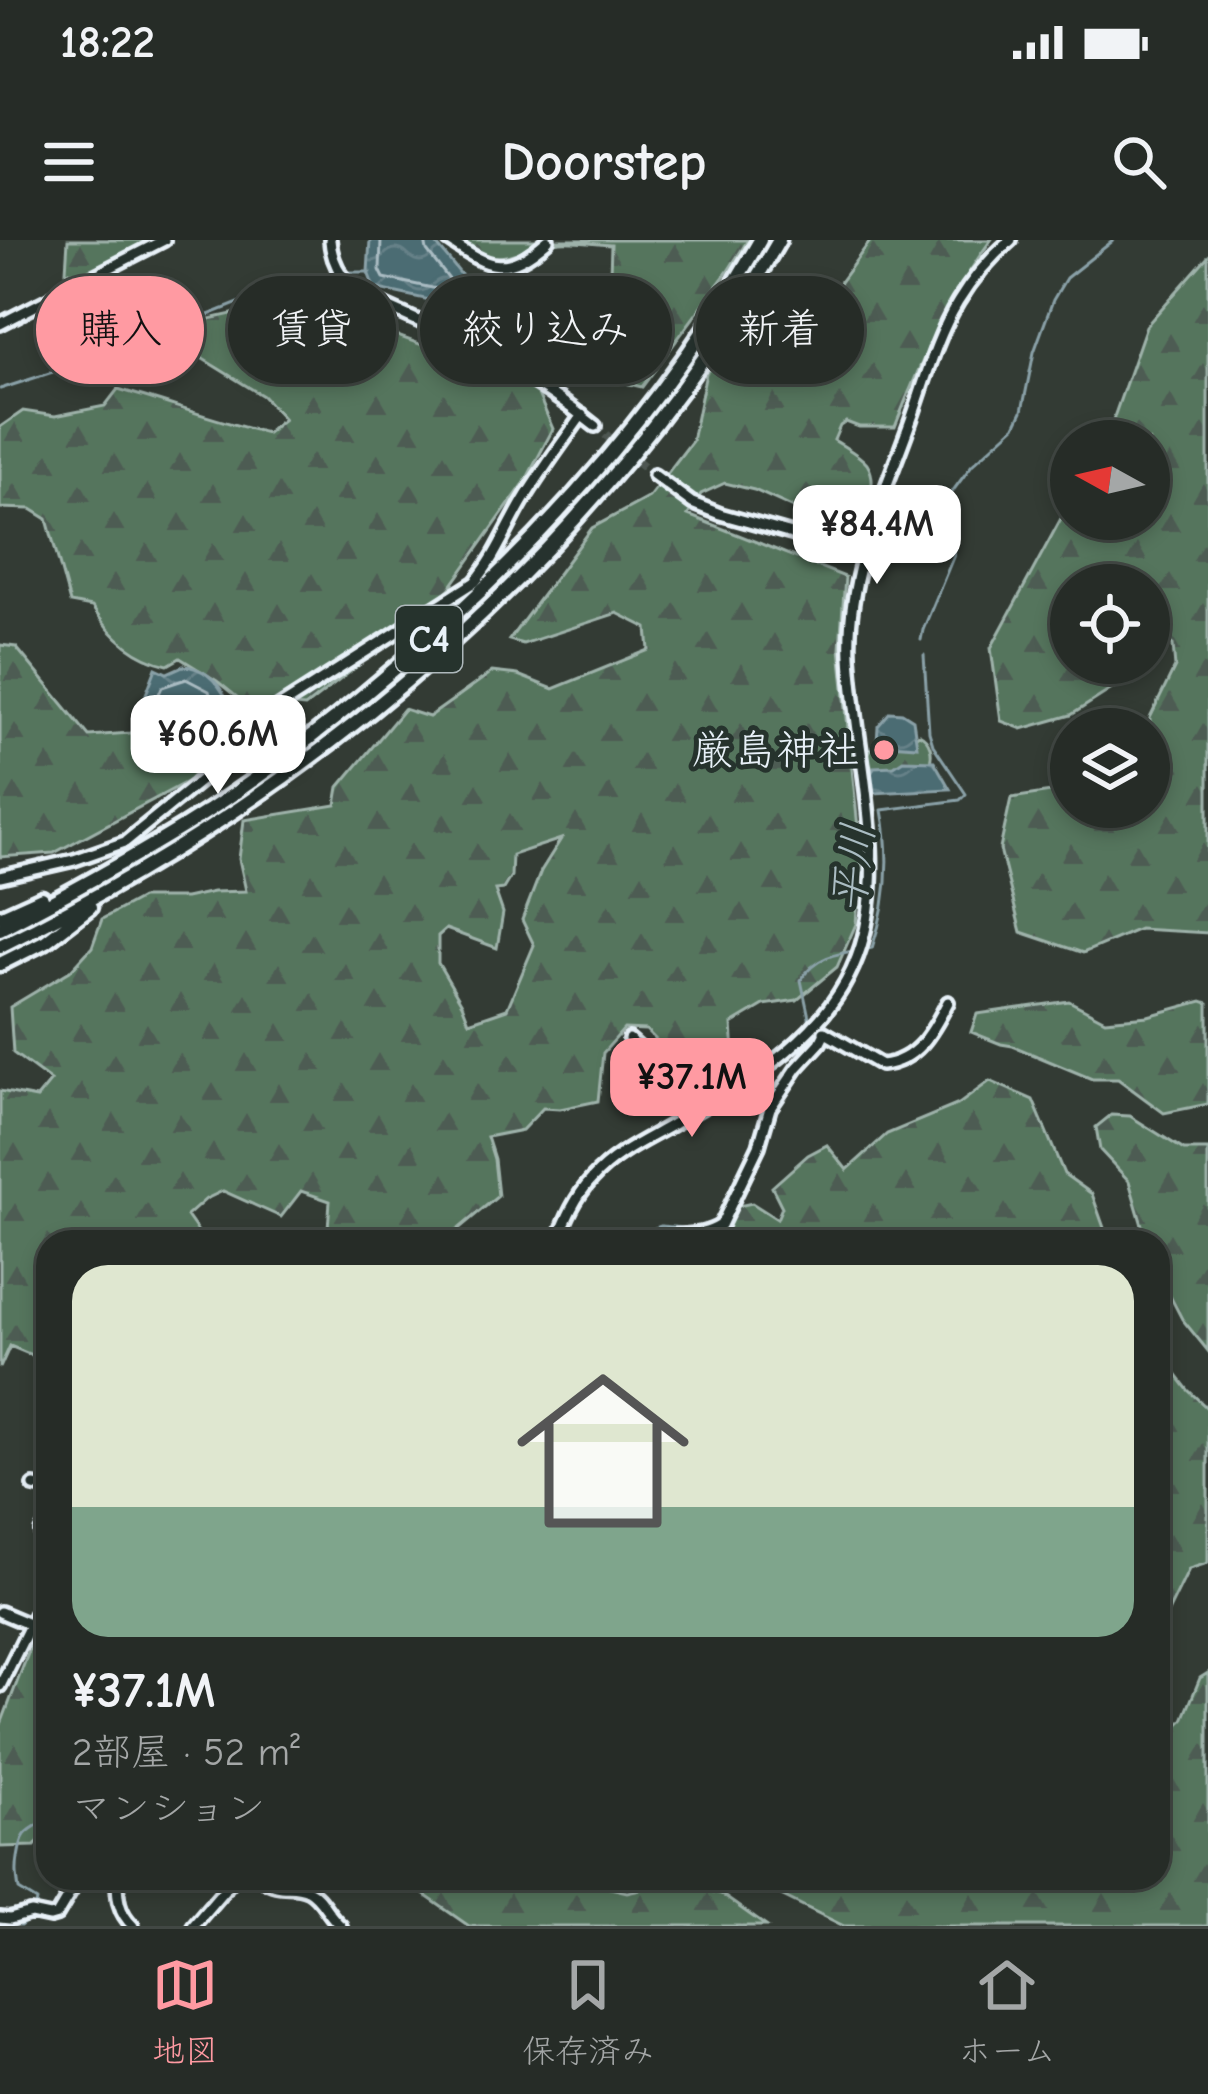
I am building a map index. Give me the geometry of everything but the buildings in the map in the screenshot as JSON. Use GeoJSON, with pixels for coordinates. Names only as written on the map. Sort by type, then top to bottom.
{"type":"FeatureCollection","features":[{"type":"Feature","properties":{"kind":"highway","name":"C4"},"geometry":{"type":"LineString","coordinates":[[0,929],[185,826],[297,748],[407,659],[484,589],[600,464],[700,335],[760,240]]}},
{"type":"Feature","properties":{"kind":"highway","name":"C4"},"geometry":{"type":"LineString","coordinates":[[0,946],[196,838],[359,722],[456,636],[583,509],[627,458],[705,357],[779,240]]}},
{"type":"Feature","properties":{"kind":"highway"},"geometry":{"type":"LineString","coordinates":[[0,964],[46,941],[92,905],[164,864],[196,838]]}},
{"type":"Feature","properties":{"kind":"highway"},"geometry":{"type":"LineString","coordinates":[[0,917],[74,888]]}},
{"type":"Feature","properties":{"kind":"street"},"geometry":{"type":"LineString","coordinates":[[0,324],[164,240]]}},
{"type":"Feature","properties":{"kind":"street"},"geometry":{"type":"LineString","coordinates":[[329,240],[338,270],[350,287],[497,358],[596,426]]}},
{"type":"Feature","properties":{"kind":"street"},"geometry":{"type":"LineString","coordinates":[[448,240],[489,266],[521,257],[548,240]]}},
{"type":"Feature","properties":{"kind":"street"},"geometry":{"type":"LineString","coordinates":[[562,1230],[571,1208],[599,1172],[636,1144],[768,1065],[816,1029],[859,950],[872,876],[850,640],[854,590],[948,319],[974,279],[1011,240]]}},
{"type":"Feature","properties":{"kind":"street"},"geometry":{"type":"LineString","coordinates":[[0,877],[125,842],[243,746],[276,709],[475,582],[582,415]]}},
{"type":"Feature","properties":{"kind":"street"},"geometry":{"type":"LineString","coordinates":[[654,476],[692,503],[720,514],[864,554]]}},
{"type":"Feature","properties":{"kind":"street"},"geometry":{"type":"LineString","coordinates":[[816,1029],[881,1065],[890,1064],[916,1051],[947,1001]]}},
{"type":"Feature","properties":{"kind":"street"},"geometry":{"type":"LineString","coordinates":[[714,1230],[721,1225],[760,1146],[770,1108],[796,1068],[816,1049],[816,1029]]}},
{"type":"Feature","properties":{"kind":"street"},"geometry":{"type":"LineString","coordinates":[[629,1039],[658,1065],[654,1093],[674,1109],[679,1121]]}},
{"type":"Feature","properties":{"kind":"street"},"geometry":{"type":"LineString","coordinates":[[0,1612],[31,1624]]}},
{"type":"Feature","properties":{"kind":"street"},"geometry":{"type":"LineString","coordinates":[[0,1686],[36,1614]]}},
{"type":"Feature","properties":{"kind":"street"},"geometry":{"type":"LineString","coordinates":[[0,1918],[33,1914],[50,1918],[57,1915],[70,1890]]}},
{"type":"Feature","properties":{"kind":"street"},"geometry":{"type":"LineString","coordinates":[[117,1890],[124,1918],[133,1926]]}},
{"type":"Feature","properties":{"kind":"street"},"geometry":{"type":"LineString","coordinates":[[193,1926],[224,1890]]}},
{"type":"Feature","properties":{"kind":"street"},"geometry":{"type":"LineString","coordinates":[[308,1890],[341,1926]]}},
{"type":"Feature","properties":{"kind":"green space"},"geometry":{"type":"Polygon","coordinates":[[[68,240],[158,240],[82,275],[66,271],[68,240]]]}},
{"type":"Feature","properties":{"kind":"green space"},"geometry":{"type":"Polygon","coordinates":[[[457,240],[748,240],[724,276],[696,276],[696,314],[672,347],[672,276],[610,276],[611,245],[560,242],[496,257],[457,240]]]}},
{"type":"Feature","properties":{"kind":"green space"},"geometry":{"type":"Polygon","coordinates":[[[871,240],[991,240],[937,330],[895,427],[859,427],[846,422],[840,426],[834,440],[864,460],[872,481],[864,506],[848,527],[725,483],[701,494],[688,515],[845,577],[840,648],[861,858],[856,924],[837,967],[797,1000],[764,1005],[732,1024],[734,1054],[669,1081],[661,1045],[646,1030],[624,1029],[603,1053],[598,1101],[543,1108],[522,1130],[487,1137],[498,1196],[457,1230],[328,1230],[330,1201],[301,1191],[281,1217],[223,1191],[187,1216],[197,1230],[36,1230],[36,1357],[10,1346],[0,1368],[0,1091],[37,1098],[51,1081],[13,1053],[10,1007],[70,971],[92,947],[102,919],[141,898],[246,891],[239,859],[244,820],[336,805],[339,787],[404,709],[429,717],[492,672],[518,675],[553,689],[649,650],[647,628],[617,613],[523,644],[509,640],[592,528],[649,497],[692,441],[704,384],[864,384],[864,276],[845,276],[871,240]],[[561,839],[512,855],[511,876],[503,889],[495,890],[503,913],[497,948],[446,929],[438,936],[438,963],[469,1022],[507,1009],[534,945],[522,920],[541,871],[561,839]]]}},
{"type":"Feature","properties":{"kind":"green space"},"geometry":{"type":"Polygon","coordinates":[[[1208,256],[1208,933],[1139,929],[1083,953],[1021,932],[1000,849],[1011,798],[1050,792],[1050,828],[1170,828],[1170,708],[1155,708],[1175,667],[1170,643],[1170,564],[1050,564],[1050,684],[1120,684],[1082,708],[1050,708],[1050,721],[1022,729],[1001,721],[991,648],[1050,539],[1170,540],[1170,420],[1113,420],[1146,326],[1208,256]]]}},
{"type":"Feature","properties":{"kind":"green space"},"geometry":{"type":"Polygon","coordinates":[[[228,315],[228,374],[204,360],[204,324],[228,315]]]}},
{"type":"Feature","properties":{"kind":"green space"},"geometry":{"type":"Polygon","coordinates":[[[396,334],[420,344],[420,384],[531,384],[553,429],[525,482],[449,589],[305,707],[243,702],[180,658],[168,665],[134,651],[92,607],[70,603],[47,519],[31,509],[0,508],[0,427],[23,411],[55,416],[105,406],[118,389],[267,433],[284,419],[263,396],[244,384],[396,384],[396,334]]]}},
{"type":"Feature","properties":{"kind":"green space"},"geometry":{"type":"Polygon","coordinates":[[[0,645],[16,647],[89,736],[179,726],[212,750],[190,780],[54,853],[0,857],[0,645]]]}},
{"type":"Feature","properties":{"kind":"green space"},"geometry":{"type":"Polygon","coordinates":[[[919,734],[930,747],[929,765],[872,768],[867,756],[878,737],[912,739],[919,734]]]}},
{"type":"Feature","properties":{"kind":"green space"},"geometry":{"type":"Polygon","coordinates":[[[1069,1001],[1105,1020],[1208,1003],[1208,1104],[1164,1113],[1118,1079],[1092,1079],[971,1032],[977,1014],[1069,1001]]]}},
{"type":"Feature","properties":{"kind":"green space"},"geometry":{"type":"Polygon","coordinates":[[[990,1081],[1033,1100],[1064,1174],[1092,1194],[1105,1230],[723,1230],[738,1206],[752,1203],[777,1219],[782,1207],[772,1187],[808,1155],[827,1145],[847,1170],[887,1134],[959,1104],[990,1081]]]}},
{"type":"Feature","properties":{"kind":"green space"},"geometry":{"type":"Polygon","coordinates":[[[1111,1115],[1130,1116],[1184,1150],[1208,1150],[1208,1351],[1170,1296],[1170,1230],[1143,1230],[1129,1181],[1100,1150],[1096,1127],[1111,1115]]]}},
{"type":"Feature","properties":{"kind":"green space"},"geometry":{"type":"Polygon","coordinates":[[[1170,1367],[1208,1409],[1208,1563],[1189,1569],[1170,1608],[1170,1367]]]}},
{"type":"Feature","properties":{"kind":"green space"},"geometry":{"type":"Polygon","coordinates":[[[36,1632],[35,1846],[0,1847],[0,1727],[36,1632]]]}},
{"type":"Feature","properties":{"kind":"green space"},"geometry":{"type":"Polygon","coordinates":[[[1208,1673],[1208,1926],[844,1926],[775,1890],[1170,1890],[1170,1732],[1183,1720],[1200,1678],[1208,1673]]]}},
{"type":"Feature","properties":{"kind":"green space"},"geometry":{"type":"Polygon","coordinates":[[[417,1890],[707,1890],[721,1894],[766,1926],[469,1926],[417,1890]]]}},
{"type":"Feature","properties":{"kind":"water"},"geometry":{"type":"Polygon","coordinates":[[[370,240],[433,240],[462,276],[420,276],[420,298],[396,293],[396,276],[370,276],[370,240]]]}},
{"type":"Feature","properties":{"kind":"water"},"geometry":{"type":"Polygon","coordinates":[[[183,666],[210,677],[227,700],[206,736],[184,723],[148,723],[138,715],[156,668],[167,673],[183,666]]]}},
{"type":"Feature","properties":{"kind":"water"},"geometry":{"type":"Polygon","coordinates":[[[890,712],[913,720],[917,746],[877,743],[878,726],[890,712]]]}},
{"type":"Feature","properties":{"kind":"water"},"geometry":{"type":"Polygon","coordinates":[[[903,760],[934,761],[950,789],[874,793],[870,777],[874,767],[894,766],[903,760]]]}},
{"type":"Feature","properties":{"kind":"waterway","name":"平川"},"geometry":{"type":"LineString","coordinates":[[921,640],[954,555],[955,545],[940,519],[941,507],[972,465],[1015,426],[1034,352],[1066,278],[1114,240]]}},
{"type":"Feature","properties":{"kind":"waterway"},"geometry":{"type":"LineString","coordinates":[[344,272],[370,272]]}},
{"type":"Feature","properties":{"kind":"waterway"},"geometry":{"type":"LineString","coordinates":[[0,389],[118,351],[279,287],[334,274]]}},
{"type":"Feature","properties":{"kind":"waterway","name":"平川"},"geometry":{"type":"LineString","coordinates":[[810,1022],[801,980],[807,971],[832,956],[872,948],[886,880],[882,810],[960,800],[966,794],[929,732],[924,655]]}},
{"type":"Feature","properties":{"kind":"waterway","name":"平川"},"geometry":{"type":"LineString","coordinates":[[760,1125],[781,1081],[812,1043],[812,1031]]}},
{"type":"Feature","properties":{"kind":"waterway","name":"平川"},"geometry":{"type":"LineString","coordinates":[[727,1202],[757,1140]]}},
{"type":"Feature","properties":{"kind":"waterway","name":"平川"},"geometry":{"type":"LineString","coordinates":[[649,1230],[661,1226],[696,1229]]}},
{"type":"Feature","properties":{"kind":"waterway","name":"平川"},"geometry":{"type":"LineString","coordinates":[[35,1911],[37,1901],[19,1890],[17,1862],[21,1843],[36,1826]]}},
{"type":"Feature","properties":{"kind":"waterway","name":"平川"},"geometry":{"type":"LineString","coordinates":[[20,1926],[29,1919]]}},
{"type":"Feature","properties":{"kind":"tunnel"},"geometry":{"type":"LineString","coordinates":[[595,426],[654,475]]}},
{"type":"Feature","properties":{"kind":"place","name":"厳島神社"},"geometry":{"type":"Point","coordinates":[884,750]}}]}
